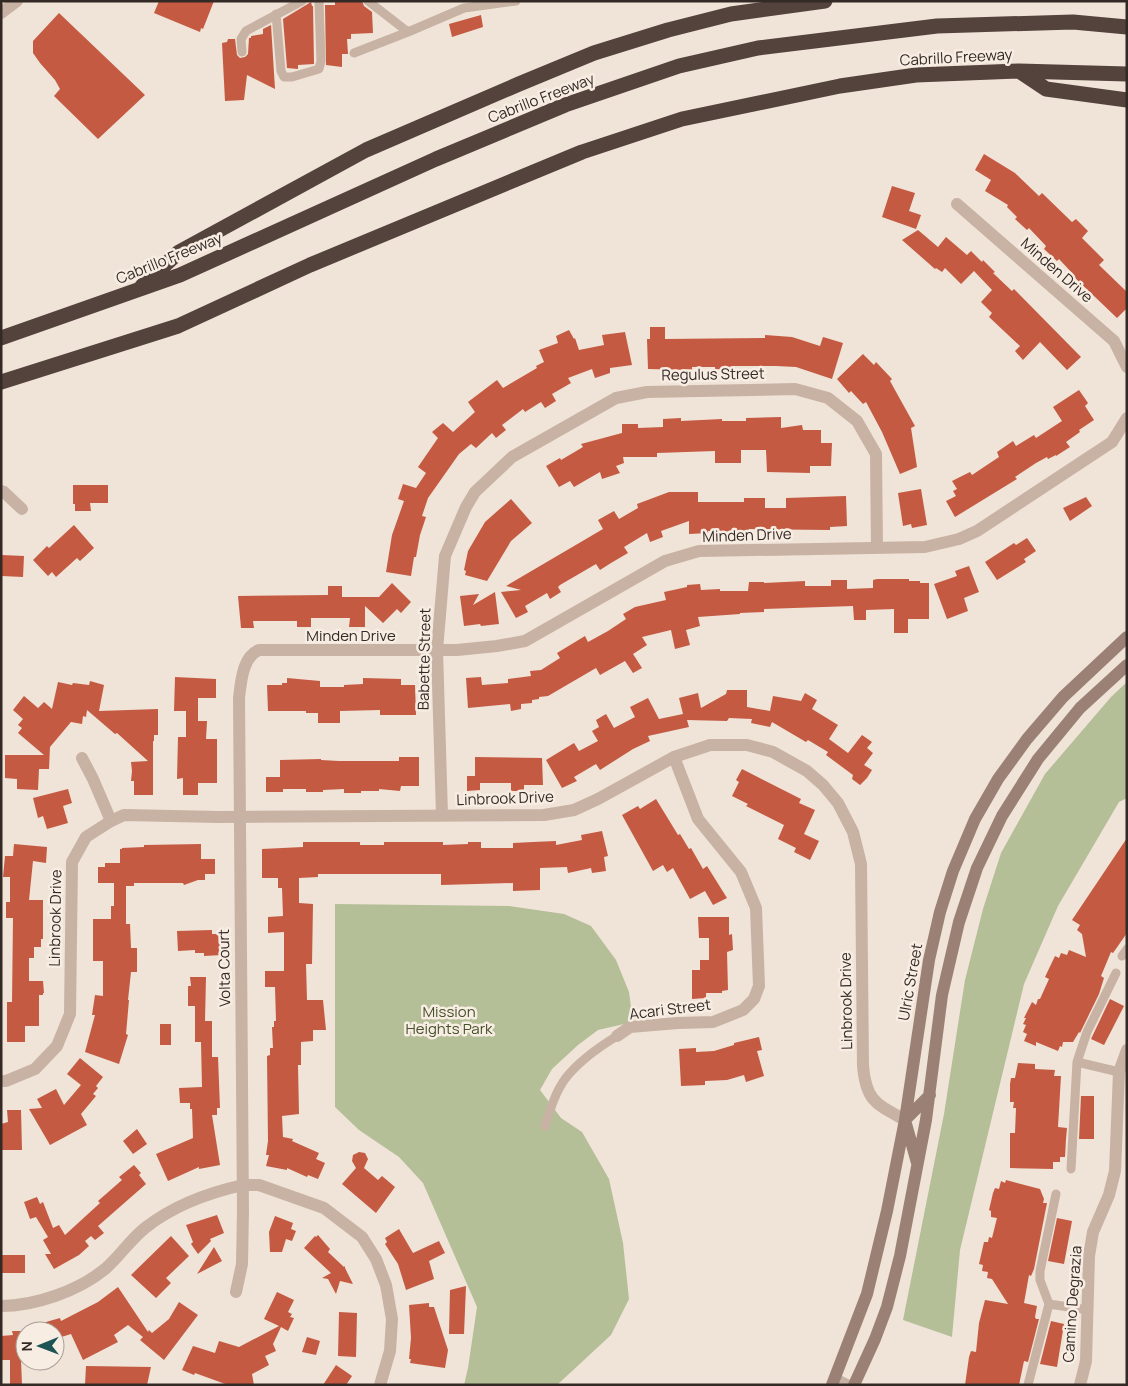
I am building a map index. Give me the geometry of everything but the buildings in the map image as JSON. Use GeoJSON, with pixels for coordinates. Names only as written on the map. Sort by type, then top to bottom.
{"type":"FeatureCollection","features":[{"type":"Feature","properties":{"kind":"highway"},"geometry":{"type":"LineString","coordinates":[[731,14],[758,1]]}},
{"type":"Feature","properties":{"kind":"highway"},"geometry":{"type":"LineString","coordinates":[[135,292],[179,252],[366,150],[594,53],[668,30],[731,14],[825,1]]}},
{"type":"Feature","properties":{"kind":"highway","name":"Cabrillo Freeway"},"geometry":{"type":"LineString","coordinates":[[1,338],[180,275],[436,160],[557,109],[678,66],[758,48],[937,26],[1073,22],[1127,27]]}},
{"type":"Feature","properties":{"kind":"highway"},"geometry":{"type":"LineString","coordinates":[[1018,71],[1046,89],[1127,100]]}},
{"type":"Feature","properties":{"kind":"highway","name":"Cabrillo Freeway"},"geometry":{"type":"LineString","coordinates":[[1,382],[178,326],[310,264],[582,152],[682,119],[840,86],[916,75],[1018,71],[1127,74]]}},
{"type":"Feature","properties":{"kind":"main road","name":"Ulric Street"},"geometry":{"type":"LineString","coordinates":[[834,1382],[867,1294],[887,1211],[905,1120],[929,960],[940,912],[953,871],[975,819],[998,779],[1027,739],[1063,697],[1127,637]]}},
{"type":"Feature","properties":{"kind":"main road"},"geometry":{"type":"LineString","coordinates":[[854,1385],[887,1307],[918,1166],[930,1095],[942,995],[959,922],[977,868],[1002,816],[1038,759],[1080,708],[1127,665]]}},
{"type":"Feature","properties":{"kind":"main road"},"geometry":{"type":"LineString","coordinates":[[918,1166],[905,1120],[930,1095]]}},
{"type":"Feature","properties":{"kind":"street"},"geometry":{"type":"LineString","coordinates":[[1,13],[17,1]]}},
{"type":"Feature","properties":{"kind":"street","name":"Minden Drive"},"geometry":{"type":"LineString","coordinates":[[957,204],[1114,341],[1127,367]]}},
{"type":"Feature","properties":{"kind":"street","name":"Regulus Street"},"geometry":{"type":"LineString","coordinates":[[466,507],[475,492],[512,457],[616,398],[647,392],[795,389],[828,398],[857,421],[876,454],[877,548]]}},
{"type":"Feature","properties":{"kind":"street","name":"Minden Drive"},"geometry":{"type":"LineString","coordinates":[[259,650],[437,650],[525,642],[665,561],[699,551],[925,547],[960,539],[977,532],[1112,442],[1127,418]]}},
{"type":"Feature","properties":{"kind":"street"},"geometry":{"type":"LineString","coordinates":[[1,491],[22,509]]}},
{"type":"Feature","properties":{"kind":"street","name":"Babette Street"},"geometry":{"type":"LineString","coordinates":[[442,815],[437,650],[445,556],[466,507]]}},
{"type":"Feature","properties":{"kind":"street","name":"Volta Court"},"geometry":{"type":"LineString","coordinates":[[236,1292],[242,1264],[243,1185],[239,698],[244,667],[254,652],[259,650]]}},
{"type":"Feature","properties":{"kind":"street","name":"Linbrook Drive"},"geometry":{"type":"LineString","coordinates":[[1,1081],[6,1081],[35,1069],[57,1046],[70,1014],[72,862],[86,837],[124,815],[239,817],[544,815],[574,810],[598,799],[674,757],[710,745],[747,745],[773,752],[807,771],[823,785],[838,803],[853,832],[861,864],[863,1066],[865,1085],[873,1100],[905,1120]]}},
{"type":"Feature","properties":{"kind":"street","name":"Acari Street"},"geometry":{"type":"LineString","coordinates":[[617,1036],[630,1027],[713,1022],[743,1010],[754,999],[759,986],[756,908],[742,872],[698,819],[674,757]]}},
{"type":"Feature","properties":{"kind":"street"},"geometry":{"type":"LineString","coordinates":[[82,758],[111,821]]}},
{"type":"Feature","properties":{"kind":"street","name":"Camino Degrazia"},"geometry":{"type":"LineString","coordinates":[[1080,1385],[1086,1361],[1089,1256],[1093,1232],[1110,1196],[1115,1171],[1119,1072],[1127,1050]]}},
{"type":"Feature","properties":{"kind":"street"},"geometry":{"type":"LineString","coordinates":[[1,1306],[16,1306],[70,1290],[104,1270],[145,1229],[178,1206],[218,1191],[243,1185],[259,1185],[324,1208],[362,1237],[376,1259],[386,1285],[392,1319],[390,1351],[380,1385]]}},
{"type":"Feature","properties":{"kind":"street"},"geometry":{"type":"LineString","coordinates":[[834,1382],[847,1385]]}},
{"type":"Feature","properties":{"kind":"lane"},"geometry":{"type":"LineString","coordinates":[[242,52],[241,39],[246,31],[302,1]]}},
{"type":"Feature","properties":{"kind":"lane"},"geometry":{"type":"LineString","coordinates":[[276,14],[281,72],[284,76],[292,77],[319,70],[322,61],[319,1]]}},
{"type":"Feature","properties":{"kind":"lane"},"geometry":{"type":"LineString","coordinates":[[368,1],[408,32]]}},
{"type":"Feature","properties":{"kind":"lane"},"geometry":{"type":"LineString","coordinates":[[354,54],[464,8],[516,1]]}},
{"type":"Feature","properties":{"kind":"lane"},"geometry":{"type":"LineString","coordinates":[[1071,1169],[1077,1062],[1087,1032],[1116,973]]}},
{"type":"Feature","properties":{"kind":"lane","name":"Acari Street"},"geometry":{"type":"LineString","coordinates":[[545,1126],[556,1094],[566,1079],[602,1045],[617,1036]]}},
{"type":"Feature","properties":{"kind":"lane"},"geometry":{"type":"LineString","coordinates":[[1077,1062],[1119,1072]]}},
{"type":"Feature","properties":{"kind":"lane"},"geometry":{"type":"LineString","coordinates":[[1028,1385],[1049,1304],[1040,1280],[1040,1271],[1056,1194]]}},
{"type":"Feature","properties":{"kind":"lane"},"geometry":{"type":"LineString","coordinates":[[1049,1304],[1088,1310]]}},
{"type":"Feature","properties":{"kind":"green space"},"geometry":{"type":"Polygon","coordinates":[[[1127,682],[1127,798],[1119,802],[1058,906],[1024,984],[960,1250],[952,1337],[903,1320],[944,1114],[965,980],[983,909],[1001,853],[1045,774],[1111,697],[1127,682]]]}},
{"type":"Feature","properties":{"kind":"green space","name":"Mission Heights Park"},"geometry":{"type":"Polygon","coordinates":[[[335,904],[509,906],[564,914],[591,926],[616,960],[629,992],[633,1022],[598,1030],[552,1069],[540,1090],[561,1118],[582,1132],[609,1179],[623,1243],[629,1299],[611,1335],[557,1385],[464,1385],[477,1307],[423,1183],[399,1157],[359,1130],[335,1107],[335,904]]]}}]}
